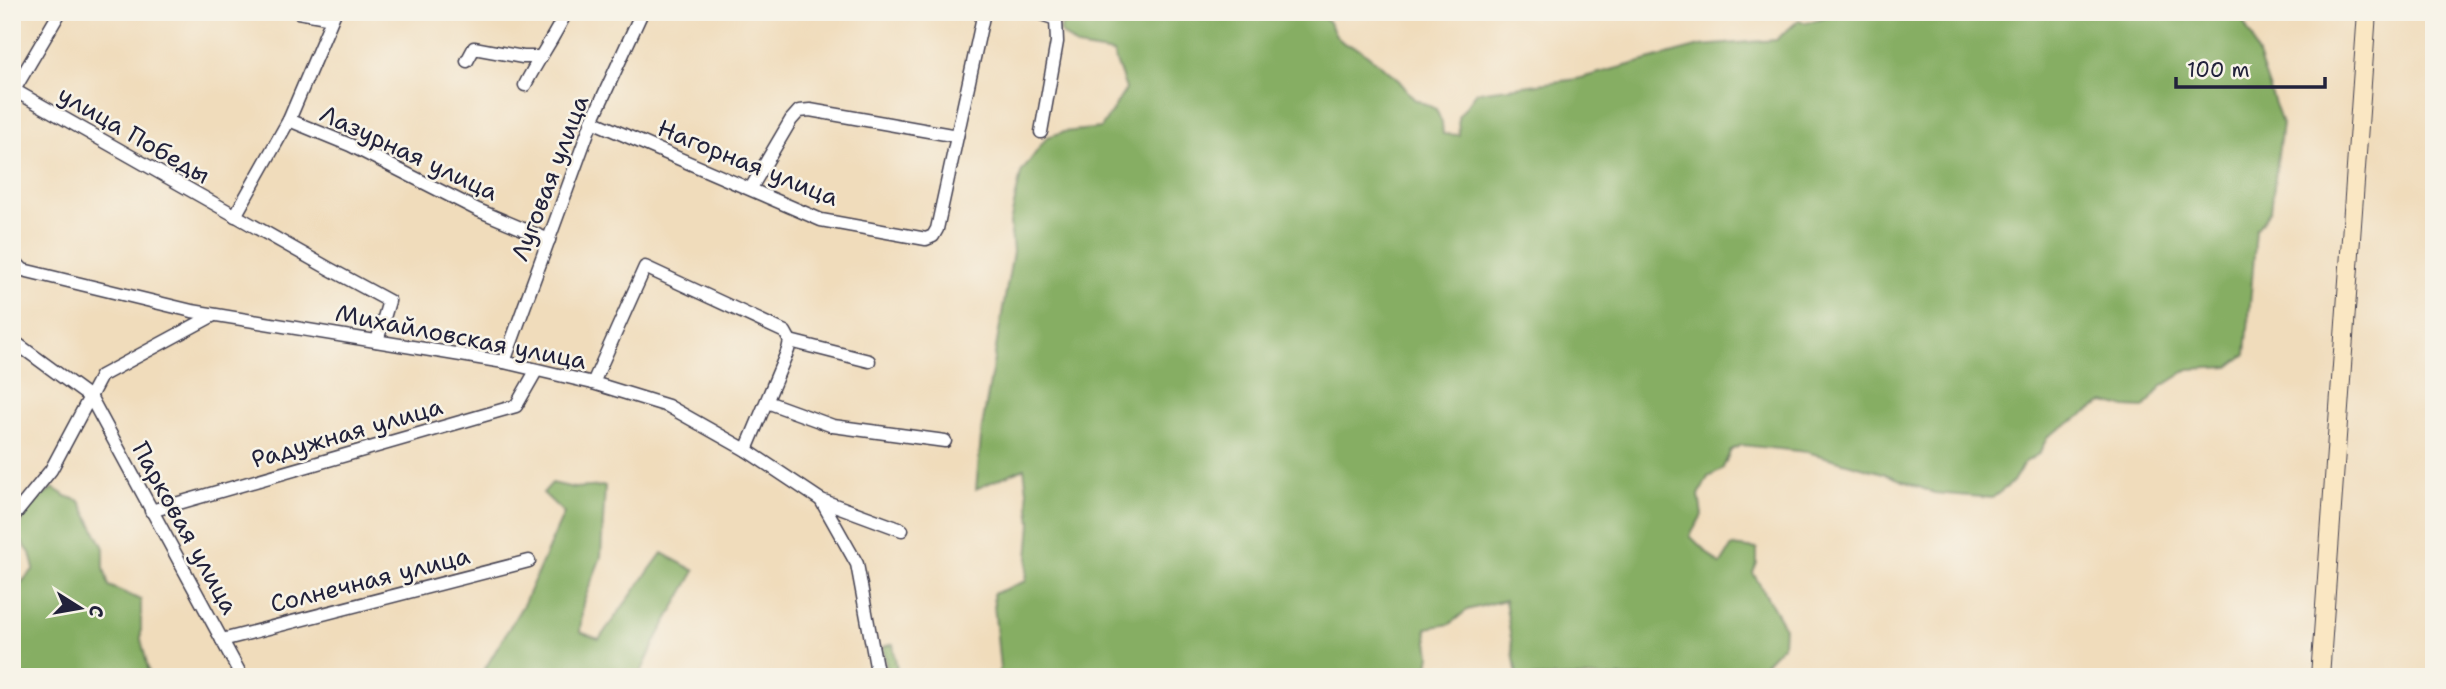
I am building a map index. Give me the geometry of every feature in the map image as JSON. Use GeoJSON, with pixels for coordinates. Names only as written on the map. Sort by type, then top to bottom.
{"type":"FeatureCollection","features":[{"type":"Feature","properties":{"kind":"main road"},"geometry":{"type":"LineString","coordinates":[[2320,677],[2367,12]]}},
{"type":"Feature","properties":{"kind":"street"},"geometry":{"type":"LineString","coordinates":[[13,90],[60,12]]}},
{"type":"Feature","properties":{"kind":"street"},"geometry":{"type":"LineString","coordinates":[[235,216],[289,120],[333,15],[298,12]]}},
{"type":"Feature","properties":{"kind":"street"},"geometry":{"type":"LineString","coordinates":[[525,85],[539,57],[551,43],[566,12]]}},
{"type":"Feature","properties":{"kind":"street","name":"Луговая улица"},"geometry":{"type":"LineString","coordinates":[[504,362],[592,121],[642,12]]}},
{"type":"Feature","properties":{"kind":"street"},"geometry":{"type":"LineString","coordinates":[[751,188],[799,111],[810,110],[957,136],[984,12]]}},
{"type":"Feature","properties":{"kind":"street"},"geometry":{"type":"LineString","coordinates":[[1035,12],[1056,19],[1057,42],[1041,132]]}},
{"type":"Feature","properties":{"kind":"street"},"geometry":{"type":"LineString","coordinates":[[467,61],[474,48],[479,47],[505,55],[539,57]]}},
{"type":"Feature","properties":{"kind":"street","name":"улица Победы"},"geometry":{"type":"LineString","coordinates":[[13,90],[389,301],[377,341]]}},
{"type":"Feature","properties":{"kind":"street","name":"Лазурная улица"},"geometry":{"type":"LineString","coordinates":[[289,120],[350,145],[478,210],[549,240]]}},
{"type":"Feature","properties":{"kind":"street","name":"Нагорная улица"},"geometry":{"type":"LineString","coordinates":[[592,121],[821,220],[926,239],[933,236],[937,229],[957,136]]}},
{"type":"Feature","properties":{"kind":"street","name":"Михайловская улица"},"geometry":{"type":"LineString","coordinates":[[12,258],[23,270],[214,315],[504,362],[593,383],[668,406],[746,450],[821,500],[857,564],[878,677]]}},
{"type":"Feature","properties":{"kind":"street"},"geometry":{"type":"LineString","coordinates":[[593,383],[645,267],[785,331],[789,341],[788,350],[746,450]]}},
{"type":"Feature","properties":{"kind":"street"},"geometry":{"type":"LineString","coordinates":[[12,518],[51,470],[101,376],[214,315]]}},
{"type":"Feature","properties":{"kind":"street"},"geometry":{"type":"LineString","coordinates":[[12,340],[91,398]]}},
{"type":"Feature","properties":{"kind":"street"},"geometry":{"type":"LineString","coordinates":[[789,341],[869,361]]}},
{"type":"Feature","properties":{"kind":"street","name":"Радужная улица"},"geometry":{"type":"LineString","coordinates":[[151,510],[516,406],[536,371]]}},
{"type":"Feature","properties":{"kind":"street","name":"Парковая улица"},"geometry":{"type":"LineString","coordinates":[[91,398],[242,677]]}},
{"type":"Feature","properties":{"kind":"street"},"geometry":{"type":"LineString","coordinates":[[767,402],[833,426],[945,441]]}},
{"type":"Feature","properties":{"kind":"street"},"geometry":{"type":"LineString","coordinates":[[821,500],[901,530]]}},
{"type":"Feature","properties":{"kind":"street","name":"Солнечная улица"},"geometry":{"type":"LineString","coordinates":[[222,640],[528,561]]}},
{"type":"Feature","properties":{"kind":"green space"},"geometry":{"type":"Polygon","coordinates":[[[1065,12],[1316,12],[1328,21],[1337,37],[1345,44],[1357,47],[1396,77],[1414,99],[1436,109],[1443,134],[1459,135],[1458,117],[1477,92],[1577,79],[1700,46],[1776,40],[1799,20],[1806,23],[1840,12],[2238,12],[2252,38],[2282,124],[2271,209],[2256,230],[2246,354],[2229,367],[2189,369],[2161,387],[2144,408],[2104,402],[2047,437],[2040,453],[2024,463],[2012,483],[1992,498],[1934,493],[1883,473],[1807,452],[1742,445],[1731,450],[1722,470],[1708,477],[1699,495],[1702,515],[1690,536],[1720,565],[1732,546],[1757,549],[1757,563],[1753,573],[1784,626],[1783,645],[1752,677],[1517,677],[1505,600],[1467,610],[1450,624],[1426,628],[1430,655],[1426,677],[996,677],[1000,669],[993,594],[1026,581],[1031,523],[1024,468],[976,489],[982,427],[1013,252],[1010,223],[1021,173],[1047,137],[1063,132],[1101,128],[1126,89],[1113,53],[1077,47],[1060,32],[1065,12]]]}},
{"type":"Feature","properties":{"kind":"green space"},"geometry":{"type":"Polygon","coordinates":[[[552,483],[574,488],[605,486],[601,557],[583,603],[580,632],[599,639],[662,553],[695,571],[658,636],[639,677],[480,677],[524,603],[564,513],[543,493],[552,483]]]}},
{"type":"Feature","properties":{"kind":"green space"},"geometry":{"type":"Polygon","coordinates":[[[53,488],[80,501],[104,548],[104,568],[109,586],[141,600],[141,639],[150,677],[12,677],[12,580],[18,586],[34,569],[30,553],[17,536],[26,509],[35,495],[42,497],[53,488]]]}},
{"type":"Feature","properties":{"kind":"green space"},"geometry":{"type":"Polygon","coordinates":[[[893,644],[898,677],[888,677],[883,647],[893,644]]]}}]}
